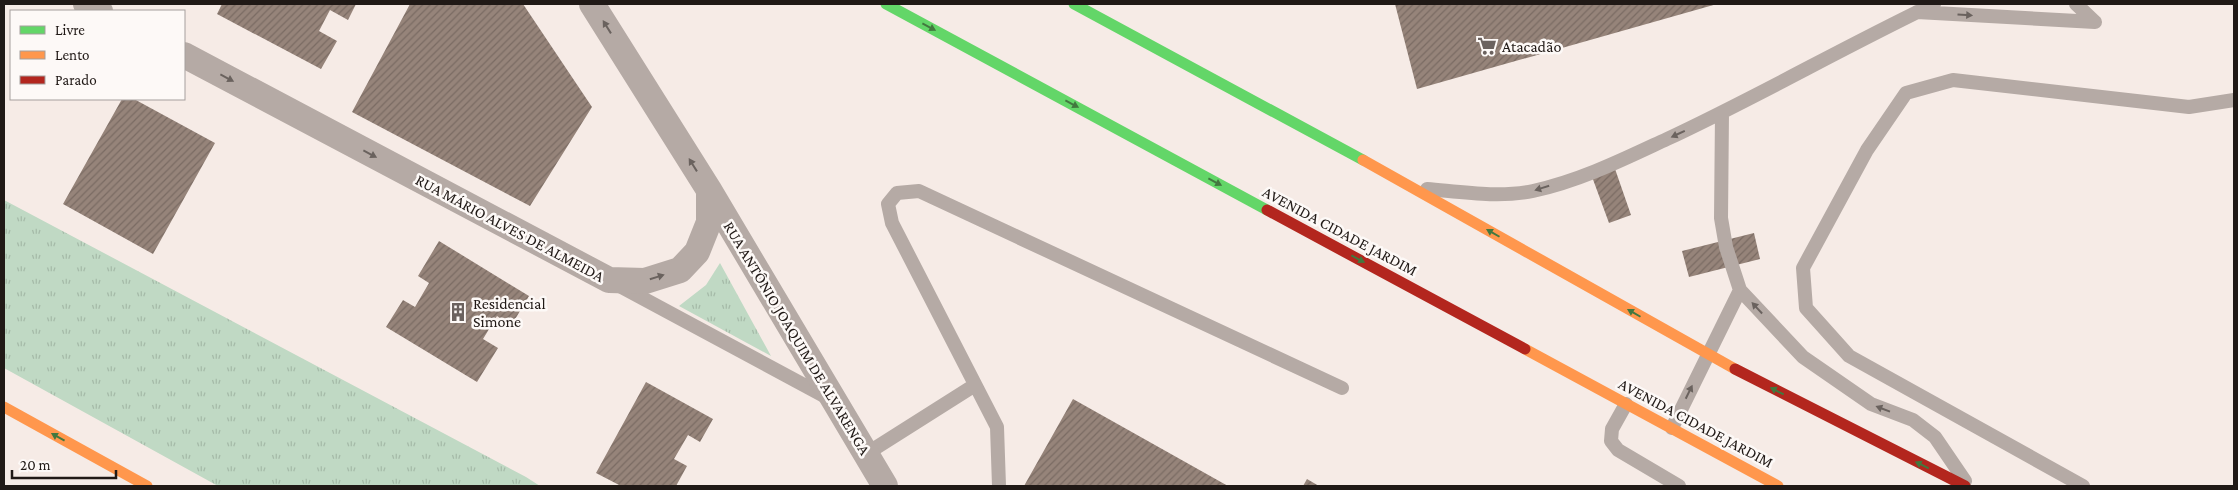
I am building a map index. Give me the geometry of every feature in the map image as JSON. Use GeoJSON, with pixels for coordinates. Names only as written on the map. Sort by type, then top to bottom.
{"type":"FeatureCollection","features":[{"type":"Feature","properties":{"kind":"main road","name":"AVENIDA CIDADE JARDIM"},"geometry":{"type":"LineString","coordinates":[[886,4],[1778,486]]}},
{"type":"Feature","properties":{"kind":"main road"},"geometry":{"type":"LineString","coordinates":[[1074,4],[1414,188],[1707,355],[1966,486]]}},
{"type":"Feature","properties":{"kind":"main road"},"geometry":{"type":"LineString","coordinates":[[4,407],[147,486]]}},
{"type":"Feature","properties":{"kind":"street"},"geometry":{"type":"LineString","coordinates":[[86,4],[98,10]]}},
{"type":"Feature","properties":{"kind":"street","name":"RUA ANTÔNIO JOAQUIM DE ALVARENGA"},"geometry":{"type":"LineString","coordinates":[[592,4],[709,190],[885,486]]}},
{"type":"Feature","properties":{"kind":"street","name":"RUA MÁRIO ALVES DE ALMEIDA"},"geometry":{"type":"LineString","coordinates":[[185,56],[609,280]]}},
{"type":"Feature","properties":{"kind":"street","name":"RUA ANTÔNIO JOAQUIM DE ALVARENGA"},"geometry":{"type":"LineString","coordinates":[[609,280],[645,280],[680,270],[697,252],[709,222],[709,190]]}},
{"type":"Feature","properties":{"kind":"lane"},"geometry":{"type":"LineString","coordinates":[[1414,188],[1486,194],[1532,191],[1614,164],[1722,113],[1934,4]]}},
{"type":"Feature","properties":{"kind":"lane"},"geometry":{"type":"LineString","coordinates":[[1916,12],[2095,22],[2076,4]]}},
{"type":"Feature","properties":{"kind":"lane"},"geometry":{"type":"LineString","coordinates":[[2083,486],[1849,356],[1806,308],[1803,268],[1866,150],[1906,94],[1952,80],[2189,107],[2234,100]]}},
{"type":"Feature","properties":{"kind":"lane"},"geometry":{"type":"LineString","coordinates":[[1722,113],[1721,218],[1726,247],[1740,290],[1803,357],[1871,404],[1913,420],[1935,437],[1966,486]]}},
{"type":"Feature","properties":{"kind":"lane"},"geometry":{"type":"LineString","coordinates":[[999,486],[997,428],[892,223],[888,204],[897,193],[919,191],[1342,388]]}},
{"type":"Feature","properties":{"kind":"lane","name":"RUA MÁRIO ALVES DE ALMEIDA"},"geometry":{"type":"LineString","coordinates":[[609,280],[835,402]]}},
{"type":"Feature","properties":{"kind":"lane"},"geometry":{"type":"LineString","coordinates":[[1672,428],[1740,290]]}},
{"type":"Feature","properties":{"kind":"lane"},"geometry":{"type":"LineString","coordinates":[[866,454],[975,386]]}},
{"type":"Feature","properties":{"kind":"lane"},"geometry":{"type":"LineString","coordinates":[[1626,404],[1612,429],[1611,441],[1618,450],[1679,486]]}},
{"type":"Feature","properties":{"kind":"green space"},"geometry":{"type":"Polygon","coordinates":[[[4,200],[540,486],[218,486],[4,368],[4,200]]]}},
{"type":"Feature","properties":{"kind":"green space"},"geometry":{"type":"Polygon","coordinates":[[[720,263],[771,356],[679,306],[706,285],[720,263]]]}},
{"type":"Feature","properties":{"kind":"building"},"geometry":{"type":"Polygon","coordinates":[[[222,4],[356,4],[348,20],[330,10],[319,31],[337,41],[321,69],[217,14],[222,4]]]}},
{"type":"Feature","properties":{"kind":"building"},"geometry":{"type":"Polygon","coordinates":[[[410,4],[523,4],[592,107],[530,206],[352,112],[410,4]]]}},
{"type":"Feature","properties":{"kind":"building","name":"Atacadão"},"geometry":{"type":"Polygon","coordinates":[[[1395,4],[1717,4],[1417,89],[1395,4]]]}},
{"type":"Feature","properties":{"kind":"building"},"geometry":{"type":"Polygon","coordinates":[[[121,100],[136,100],[215,143],[153,254],[63,204],[121,100]]]}},
{"type":"Feature","properties":{"kind":"building"},"geometry":{"type":"Polygon","coordinates":[[[1614,166],[1631,215],[1609,223],[1591,174],[1614,166]]]}},
{"type":"Feature","properties":{"kind":"building"},"geometry":{"type":"Polygon","coordinates":[[[1754,233],[1760,259],[1689,277],[1682,251],[1754,233]]]}},
{"type":"Feature","properties":{"kind":"building","name":"Residencial Simone"},"geometry":{"type":"Polygon","coordinates":[[[439,241],[529,296],[511,326],[497,316],[483,339],[498,348],[477,382],[386,327],[403,300],[415,307],[429,283],[418,276],[439,241]]]}},
{"type":"Feature","properties":{"kind":"building"},"geometry":{"type":"Polygon","coordinates":[[[646,382],[713,419],[700,442],[688,435],[674,459],[687,466],[676,486],[621,486],[596,473],[646,382]]]}},
{"type":"Feature","properties":{"kind":"building"},"geometry":{"type":"Polygon","coordinates":[[[1073,399],[1228,486],[1024,486],[1073,399]]]}},
{"type":"Feature","properties":{"kind":"building"},"geometry":{"type":"Polygon","coordinates":[[[1307,479],[1319,486],[1303,486],[1307,479]]]}},
{"type":"Feature","properties":{"kind":"traffic: fast"},"geometry":{"type":"LineString","coordinates":[[886,4],[1267,210]]}},
{"type":"Feature","properties":{"kind":"traffic: fast"},"geometry":{"type":"LineString","coordinates":[[1074,4],[1363,160]]}},
{"type":"Feature","properties":{"kind":"traffic: slow"},"geometry":{"type":"LineString","coordinates":[[1363,160],[1735,369]]}},
{"type":"Feature","properties":{"kind":"traffic: slow"},"geometry":{"type":"LineString","coordinates":[[1525,349],[1778,486]]}},
{"type":"Feature","properties":{"kind":"traffic: slow"},"geometry":{"type":"LineString","coordinates":[[4,407],[147,486]]}},
{"type":"Feature","properties":{"kind":"traffic: jam"},"geometry":{"type":"LineString","coordinates":[[1267,210],[1525,349]]}},
{"type":"Feature","properties":{"kind":"traffic: jam"},"geometry":{"type":"LineString","coordinates":[[1735,369],[1965,486]]}},
{"type":"Feature","properties":{"kind":"place","name":"Atacadão"},"geometry":{"type":"Point","coordinates":[1487,46]}},
{"type":"Feature","properties":{"kind":"place","name":"Residencial Simone"},"geometry":{"type":"Point","coordinates":[458,312]}}]}
